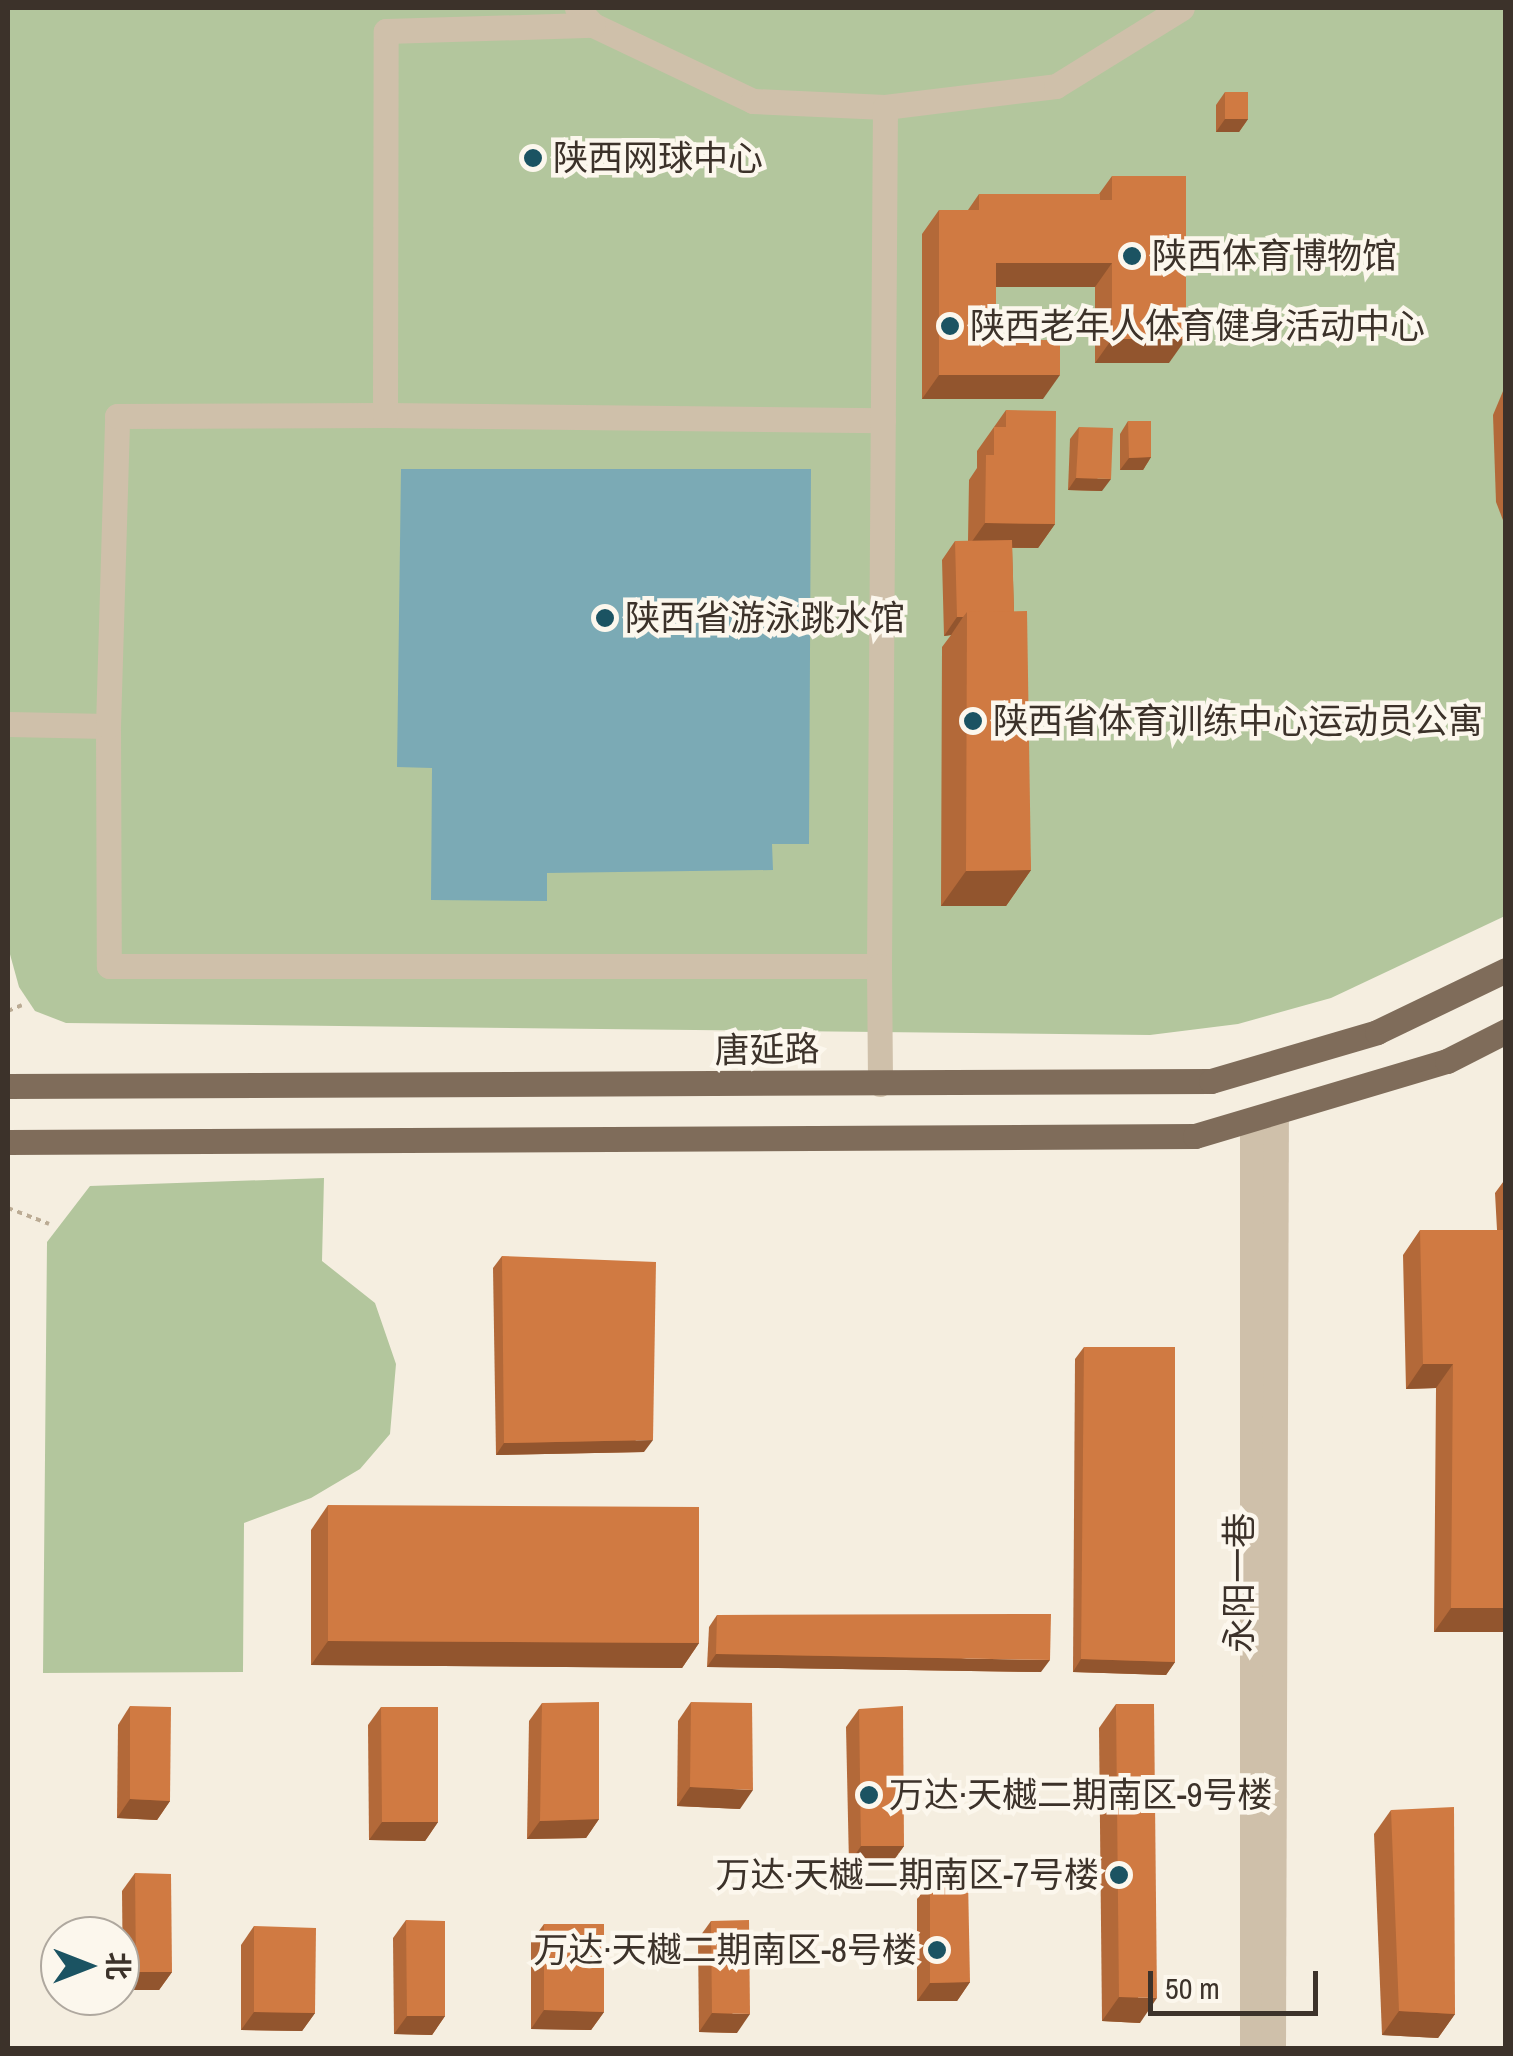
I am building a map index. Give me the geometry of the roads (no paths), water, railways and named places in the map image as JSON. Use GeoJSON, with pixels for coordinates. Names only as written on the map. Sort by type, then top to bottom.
{"type":"FeatureCollection","features":[{"type":"Feature","properties":{"kind":"main road","name":"唐延路"},"geometry":{"type":"LineString","coordinates":[[8,1086],[1211,1081],[1377,1032],[1506,970]]}},
{"type":"Feature","properties":{"kind":"main road"},"geometry":{"type":"LineString","coordinates":[[8,1142],[1194,1136],[1264,1120],[1447,1061],[1506,1031]]}},
{"type":"Feature","properties":{"kind":"street"},"geometry":{"type":"LineString","coordinates":[[385,416],[386,31],[585,16],[752,101],[886,107],[1056,86],[1182,8]]}},
{"type":"Feature","properties":{"kind":"street"},"geometry":{"type":"LineString","coordinates":[[880,1084],[886,107]]}},
{"type":"Feature","properties":{"kind":"street"},"geometry":{"type":"LineString","coordinates":[[879,966],[109,966],[108,726],[117,416],[883,420]]}},
{"type":"Feature","properties":{"kind":"street"},"geometry":{"type":"LineString","coordinates":[[8,724],[108,726]]}},
{"type":"Feature","properties":{"kind":"street","name":"永阳一巷"},"geometry":{"type":"LineString","coordinates":[[1252,2048],[1264,1120]]}},
{"type":"Feature","properties":{"kind":"street","name":"永阳一巷"},"geometry":{"type":"LineString","coordinates":[[1264,1120],[1273,2048]]}},
{"type":"Feature","properties":{"kind":"water","name":"陕西省游泳跳水馆"},"geometry":{"type":"Polygon","coordinates":[[[401,469],[811,469],[809,844],[772,844],[773,870],[547,873],[547,901],[431,900],[432,768],[397,767],[401,469]]]}},
{"type":"Feature","properties":{"kind":"place","name":"陕西网球中心"},"geometry":{"type":"Point","coordinates":[533,158]}},
{"type":"Feature","properties":{"kind":"place","name":"陕西体育博物馆"},"geometry":{"type":"Point","coordinates":[1132,256]}},
{"type":"Feature","properties":{"kind":"place","name":"陕西老年人体育健身活动中心"},"geometry":{"type":"Point","coordinates":[950,326]}},
{"type":"Feature","properties":{"kind":"place","name":"陕西省游泳跳水馆"},"geometry":{"type":"Point","coordinates":[605,618]}},
{"type":"Feature","properties":{"kind":"place","name":"陕西省体育训练中心运动员公寓"},"geometry":{"type":"Point","coordinates":[973,721]}},
{"type":"Feature","properties":{"kind":"place","name":"万达·天樾二期南区-9号楼"},"geometry":{"type":"Point","coordinates":[869,1795]}},
{"type":"Feature","properties":{"kind":"place","name":"万达·天樾二期南区-7号楼"},"geometry":{"type":"Point","coordinates":[1119,1875]}},
{"type":"Feature","properties":{"kind":"place","name":"万达·天樾二期南区-8号楼"},"geometry":{"type":"Point","coordinates":[937,1950]}}]}
